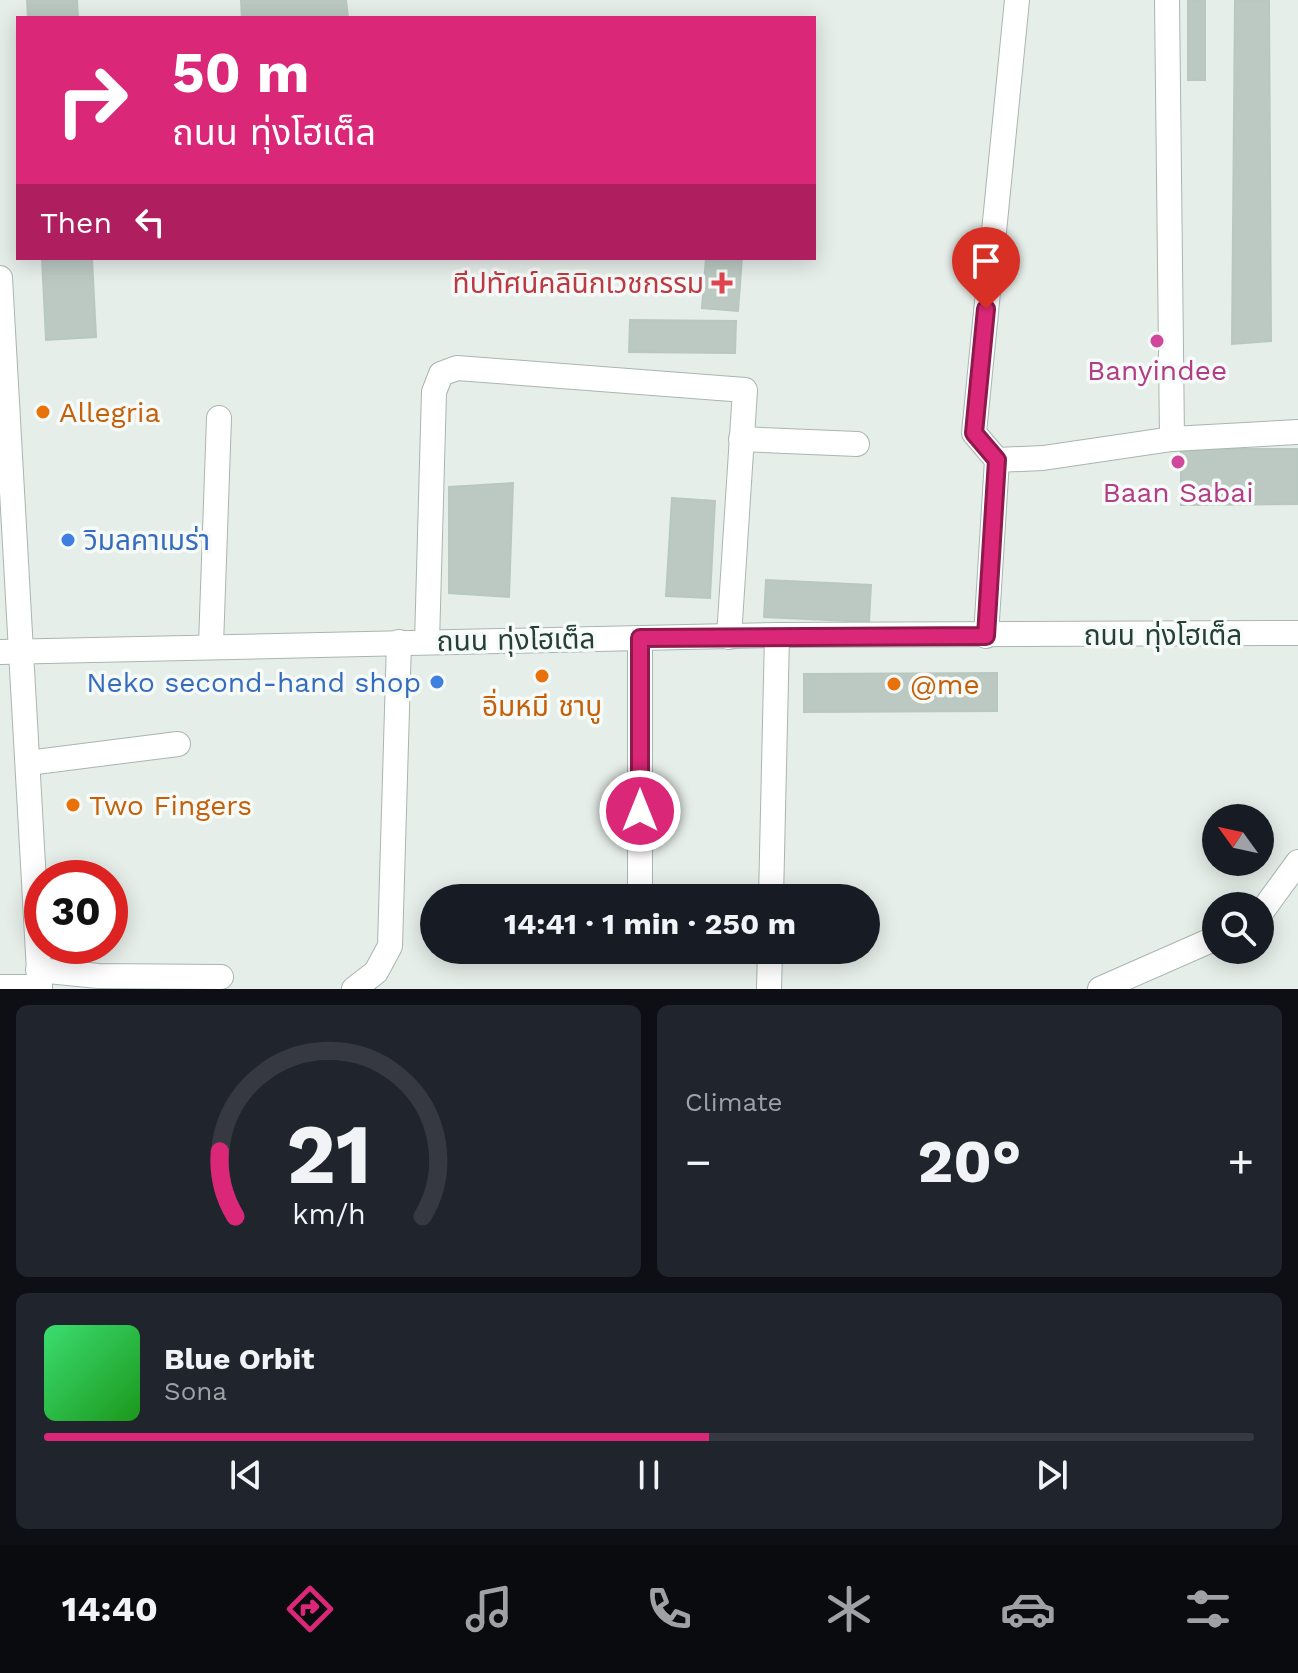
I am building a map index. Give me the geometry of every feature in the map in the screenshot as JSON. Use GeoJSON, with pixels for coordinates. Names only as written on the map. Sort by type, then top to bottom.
{"type":"FeatureCollection","features":[{"type":"Feature","properties":{"kind":"street"},"geometry":{"type":"LineString","coordinates":[[986,636],[997,460],[974,433],[1017,0]]}},
{"type":"Feature","properties":{"kind":"street"},"geometry":{"type":"LineString","coordinates":[[1167,0],[1172,439]]}},
{"type":"Feature","properties":{"kind":"street"},"geometry":{"type":"LineString","coordinates":[[0,278],[10,650],[28,763],[39,982]]}},
{"type":"Feature","properties":{"kind":"street"},"geometry":{"type":"LineString","coordinates":[[427,642],[434,392],[441,374],[457,368],[745,390],[729,637]]}},
{"type":"Feature","properties":{"kind":"street"},"geometry":{"type":"LineString","coordinates":[[211,645],[219,418]]}},
{"type":"Feature","properties":{"kind":"street"},"geometry":{"type":"LineString","coordinates":[[997,460],[1043,458],[1172,439],[1298,432]]}},
{"type":"Feature","properties":{"kind":"street"},"geometry":{"type":"LineString","coordinates":[[741,439],[857,444]]}},
{"type":"Feature","properties":{"kind":"street","name":"ถนน ทุ่งโฮเต็ล"},"geometry":{"type":"LineString","coordinates":[[10,650],[777,635],[1298,633]]}},
{"type":"Feature","properties":{"kind":"street"},"geometry":{"type":"LineString","coordinates":[[771,884],[777,635]]}},
{"type":"Feature","properties":{"kind":"street"},"geometry":{"type":"LineString","coordinates":[[640,638],[640,884]]}},
{"type":"Feature","properties":{"kind":"street"},"geometry":{"type":"LineString","coordinates":[[354,989],[376,972],[390,946],[399,642]]}},
{"type":"Feature","properties":{"kind":"street"},"geometry":{"type":"LineString","coordinates":[[28,763],[178,744]]}},
{"type":"Feature","properties":{"kind":"street"},"geometry":{"type":"LineString","coordinates":[[1274,895],[1298,862]]}},
{"type":"Feature","properties":{"kind":"street"},"geometry":{"type":"LineString","coordinates":[[1100,989],[1202,944]]}},
{"type":"Feature","properties":{"kind":"street"},"geometry":{"type":"LineString","coordinates":[[769,989],[770,964]]}},
{"type":"Feature","properties":{"kind":"street"},"geometry":{"type":"LineString","coordinates":[[0,987],[98,976],[221,977]]}},
{"type":"Feature","properties":{"kind":"building"},"geometry":{"type":"Polygon","coordinates":[[[27,0],[77,0],[78,16],[28,16],[27,0]]]}},
{"type":"Feature","properties":{"kind":"building"},"geometry":{"type":"Polygon","coordinates":[[[241,0],[346,0],[348,16],[242,16],[241,0]]]}},
{"type":"Feature","properties":{"kind":"building"},"geometry":{"type":"Polygon","coordinates":[[[1188,0],[1205,0],[1205,80],[1188,80],[1188,0]]]}},
{"type":"Feature","properties":{"kind":"building"},"geometry":{"type":"Polygon","coordinates":[[[1235,0],[1269,0],[1271,341],[1232,344],[1235,0]]]}},
{"type":"Feature","properties":{"kind":"building"},"geometry":{"type":"Polygon","coordinates":[[[42,260],[92,260],[96,337],[46,340],[42,260]]]}},
{"type":"Feature","properties":{"kind":"building","name":"ทีปทัศน์คลินิกเวชกรรม"},"geometry":{"type":"Polygon","coordinates":[[[706,260],[742,260],[738,311],[702,308],[706,260]]]}},
{"type":"Feature","properties":{"kind":"building"},"geometry":{"type":"Polygon","coordinates":[[[630,320],[736,321],[735,353],[629,352],[630,320]]]}},
{"type":"Feature","properties":{"kind":"building"},"geometry":{"type":"Polygon","coordinates":[[[1181,449],[1298,449],[1298,504],[1181,505],[1181,449]]]}},
{"type":"Feature","properties":{"kind":"building"},"geometry":{"type":"Polygon","coordinates":[[[513,483],[509,597],[449,593],[449,487],[513,483]]]}},
{"type":"Feature","properties":{"kind":"building"},"geometry":{"type":"Polygon","coordinates":[[[672,498],[715,501],[710,598],[666,596],[672,498]]]}},
{"type":"Feature","properties":{"kind":"building"},"geometry":{"type":"Polygon","coordinates":[[[766,580],[871,585],[869,622],[764,617],[766,580]]]}},
{"type":"Feature","properties":{"kind":"building"},"geometry":{"type":"Polygon","coordinates":[[[997,673],[997,711],[804,712],[804,674],[997,673]]]}},
{"type":"Feature","properties":{"kind":"place","name":"ทีปทัศน์คลินิกเวชกรรม"},"geometry":{"type":"Point","coordinates":[722,283]}},
{"type":"Feature","properties":{"kind":"place","name":"Banyindee"},"geometry":{"type":"Point","coordinates":[1157,341]}},
{"type":"Feature","properties":{"kind":"place","name":"Allegria"},"geometry":{"type":"Point","coordinates":[43,412]}},
{"type":"Feature","properties":{"kind":"place","name":"Baan Sabai"},"geometry":{"type":"Point","coordinates":[1178,462]}},
{"type":"Feature","properties":{"kind":"place","name":"วิมลคาเมร่า"},"geometry":{"type":"Point","coordinates":[68,540]}},
{"type":"Feature","properties":{"kind":"place","name":"อิ่มหมี ชาบู"},"geometry":{"type":"Point","coordinates":[542,676]}},
{"type":"Feature","properties":{"kind":"place","name":"Neko second-hand shop"},"geometry":{"type":"Point","coordinates":[437,682]}},
{"type":"Feature","properties":{"kind":"place","name":"@me"},"geometry":{"type":"Point","coordinates":[894,684]}},
{"type":"Feature","properties":{"kind":"place","name":"Two Fingers"},"geometry":{"type":"Point","coordinates":[73,805]}},
{"type":"Feature","properties":{"kind":"route"},"geometry":{"type":"LineString","coordinates":[[640,811],[640,638],[986,636],[997,460],[974,433],[986,309]]}}]}
